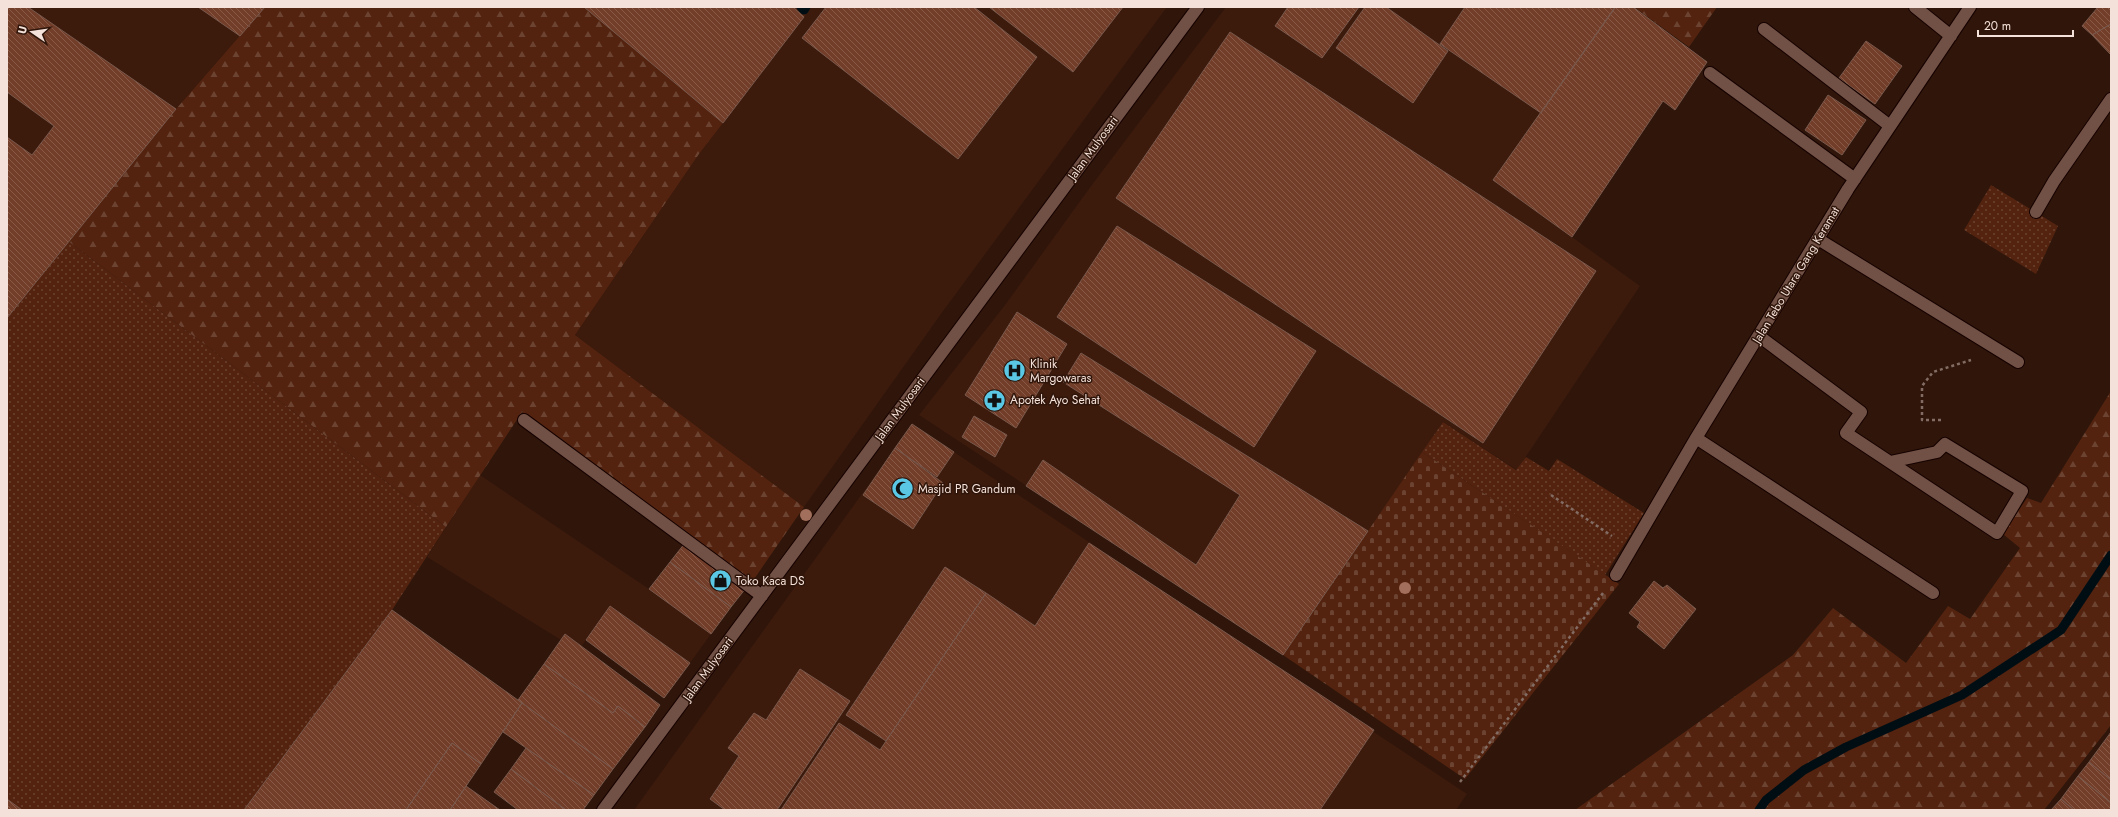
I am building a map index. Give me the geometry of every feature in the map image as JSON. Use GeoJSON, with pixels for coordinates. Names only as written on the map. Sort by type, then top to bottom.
{"type":"FeatureCollection","features":[{"type":"Feature","properties":{"kind":"street","name":"Jalan Mulyosari"},"geometry":{"type":"LineString","coordinates":[[603,810],[1198,7]]}},
{"type":"Feature","properties":{"kind":"street"},"geometry":{"type":"LineString","coordinates":[[1915,7],[1951,36]]}},
{"type":"Feature","properties":{"kind":"street","name":"Jalan Tebo Utara Gang Keramat"},"geometry":{"type":"LineString","coordinates":[[1616,575],[1696,438],[1855,179],[1970,7]]}},
{"type":"Feature","properties":{"kind":"street"},"geometry":{"type":"LineString","coordinates":[[1764,29],[1890,126]]}},
{"type":"Feature","properties":{"kind":"street"},"geometry":{"type":"LineString","coordinates":[[1710,73],[1855,179]]}},
{"type":"Feature","properties":{"kind":"street"},"geometry":{"type":"LineString","coordinates":[[2036,212],[2054,181],[2111,100]]}},
{"type":"Feature","properties":{"kind":"street"},"geometry":{"type":"LineString","coordinates":[[1818,239],[2013,359]]}},
{"type":"Feature","properties":{"kind":"street"},"geometry":{"type":"LineString","coordinates":[[1759,336],[1861,412],[1846,433],[1996,533],[2022,491],[1946,444],[1937,452],[1890,462]]}},
{"type":"Feature","properties":{"kind":"street"},"geometry":{"type":"LineString","coordinates":[[524,420],[762,596]]}},
{"type":"Feature","properties":{"kind":"street"},"geometry":{"type":"LineString","coordinates":[[1696,438],[1933,593]]}},
{"type":"Feature","properties":{"kind":"path"},"geometry":{"type":"LineString","coordinates":[[1946,444],[1941,420],[1922,420],[1922,386],[1933,372],[1964,361],[2013,359]]}},
{"type":"Feature","properties":{"kind":"path"},"geometry":{"type":"LineString","coordinates":[[1551,495],[1632,549]]}},
{"type":"Feature","properties":{"kind":"path"},"geometry":{"type":"LineString","coordinates":[[1460,782],[1616,575]]}},
{"type":"Feature","properties":{"kind":"shaded area"},"geometry":{"type":"Polygon","coordinates":[[[7,7],[265,7],[176,109],[7,318],[7,7]]]}},
{"type":"Feature","properties":{"kind":"shaded area"},"geometry":{"type":"Polygon","coordinates":[[[584,7],[1167,7],[941,314],[804,507],[575,335],[699,154],[723,123],[584,7]]]}},
{"type":"Feature","properties":{"kind":"shaded area"},"geometry":{"type":"Polygon","coordinates":[[[1226,7],[1634,7],[1707,62],[1675,110],[1663,101],[1572,237],[1640,286],[1517,470],[1443,422],[1283,655],[919,415],[1005,305],[1091,186],[1226,7]]]}},
{"type":"Feature","properties":{"kind":"shaded area"},"geometry":{"type":"Polygon","coordinates":[[[895,448],[937,477],[954,452],[1467,794],[1456,810],[634,810],[895,448]]]}},
{"type":"Feature","properties":{"kind":"shaded area"},"geometry":{"type":"Polygon","coordinates":[[[480,475],[649,589],[711,634],[690,663],[610,606],[581,647],[565,634],[561,640],[427,557],[480,475]]]}},
{"type":"Feature","properties":{"kind":"green space"},"geometry":{"type":"Polygon","coordinates":[[[265,7],[584,7],[723,123],[699,154],[575,335],[804,507],[752,582],[522,412],[446,527],[68,241],[176,109],[265,7]]]}},
{"type":"Feature","properties":{"kind":"green space"},"geometry":{"type":"Polygon","coordinates":[[[793,7],[811,7],[804,17],[793,7]]]}},
{"type":"Feature","properties":{"kind":"green space"},"geometry":{"type":"Polygon","coordinates":[[[1634,7],[1717,7],[1689,47],[1634,7]]]}},
{"type":"Feature","properties":{"kind":"green space"},"geometry":{"type":"Polygon","coordinates":[[[1991,185],[2058,226],[2036,274],[1964,230],[1991,185]]]}},
{"type":"Feature","properties":{"kind":"green space"},"geometry":{"type":"Polygon","coordinates":[[[68,241],[446,527],[392,610],[244,810],[22,810],[7,799],[7,318],[68,241]]]}},
{"type":"Feature","properties":{"kind":"green space"},"geometry":{"type":"Polygon","coordinates":[[[2111,391],[2111,725],[2044,810],[1575,810],[1793,655],[1833,608],[1906,663],[1948,606],[1970,619],[2020,548],[2003,534],[2027,498],[2041,503],[2111,391]]]}},
{"type":"Feature","properties":{"kind":"green space"},"geometry":{"type":"Polygon","coordinates":[[[1443,422],[1516,470],[1526,457],[1549,471],[1557,459],[1644,513],[1605,575],[1422,452],[1443,422]]]}},
{"type":"Feature","properties":{"kind":"green space"},"geometry":{"type":"Polygon","coordinates":[[[1422,452],[1619,584],[1465,779],[1283,655],[1422,452]]]}},
{"type":"Feature","properties":{"kind":"building"},"geometry":{"type":"Polygon","coordinates":[[[7,7],[28,7],[176,109],[7,318],[7,137],[32,155],[54,126],[7,92],[7,7]]]}},
{"type":"Feature","properties":{"kind":"building"},"geometry":{"type":"Polygon","coordinates":[[[198,7],[265,7],[240,36],[198,7]]]}},
{"type":"Feature","properties":{"kind":"building"},"geometry":{"type":"Polygon","coordinates":[[[584,7],[793,7],[804,17],[723,123],[584,7]]]}},
{"type":"Feature","properties":{"kind":"building"},"geometry":{"type":"Polygon","coordinates":[[[826,7],[974,7],[1037,57],[958,159],[802,38],[826,7]]]}},
{"type":"Feature","properties":{"kind":"building"},"geometry":{"type":"Polygon","coordinates":[[[989,7],[1123,7],[1073,72],[989,7]]]}},
{"type":"Feature","properties":{"kind":"building"},"geometry":{"type":"Polygon","coordinates":[[[1288,7],[1359,7],[1322,58],[1275,26],[1288,7]]]}},
{"type":"Feature","properties":{"kind":"building"},"geometry":{"type":"Polygon","coordinates":[[[1365,7],[1386,7],[1448,51],[1413,103],[1336,48],[1365,7]]]}},
{"type":"Feature","properties":{"kind":"building"},"geometry":{"type":"Polygon","coordinates":[[[1465,7],[1615,8],[1541,113],[1440,44],[1465,7]]]}},
{"type":"Feature","properties":{"kind":"building"},"geometry":{"type":"Polygon","coordinates":[[[1615,7],[1633,7],[1707,62],[1675,110],[1663,101],[1572,237],[1493,180],[1615,7]]]}},
{"type":"Feature","properties":{"kind":"building"},"geometry":{"type":"Polygon","coordinates":[[[2098,7],[2111,7],[2111,24],[2092,35],[2082,26],[2098,7]]]}},
{"type":"Feature","properties":{"kind":"building"},"geometry":{"type":"Polygon","coordinates":[[[2111,24],[2111,55],[2092,35],[2111,24]]]}},
{"type":"Feature","properties":{"kind":"building"},"geometry":{"type":"Polygon","coordinates":[[[1230,32],[1596,271],[1483,443],[1116,198],[1230,32]]]}},
{"type":"Feature","properties":{"kind":"building"},"geometry":{"type":"Polygon","coordinates":[[[1866,41],[1902,66],[1875,104],[1839,78],[1866,41]]]}},
{"type":"Feature","properties":{"kind":"building"},"geometry":{"type":"Polygon","coordinates":[[[1828,95],[1866,120],[1842,155],[1805,130],[1828,95]]]}},
{"type":"Feature","properties":{"kind":"building"},"geometry":{"type":"Polygon","coordinates":[[[1117,226],[1316,351],[1254,447],[1057,317],[1117,226]]]}},
{"type":"Feature","properties":{"kind":"building","name":"Klinik Margowaras"},"geometry":{"type":"Polygon","coordinates":[[[1017,312],[1067,344],[1016,428],[965,395],[1017,312]]]}},
{"type":"Feature","properties":{"kind":"building"},"geometry":{"type":"Polygon","coordinates":[[[1081,353],[1368,531],[1283,655],[1026,486],[1043,460],[1196,565],[1240,495],[1063,382],[1081,353]]]}},
{"type":"Feature","properties":{"kind":"building"},"geometry":{"type":"Polygon","coordinates":[[[974,416],[1007,435],[995,457],[962,437],[974,416]]]}},
{"type":"Feature","properties":{"kind":"building"},"geometry":{"type":"Polygon","coordinates":[[[912,424],[954,452],[937,477],[895,448],[912,424]]]}},
{"type":"Feature","properties":{"kind":"building","name":"Masjid PR Gandum"},"geometry":{"type":"Polygon","coordinates":[[[895,448],[943,483],[913,529],[863,495],[895,448]]]}},
{"type":"Feature","properties":{"kind":"building"},"geometry":{"type":"Polygon","coordinates":[[[685,543],[746,588],[731,607],[670,562],[685,543]]]}},
{"type":"Feature","properties":{"kind":"building"},"geometry":{"type":"Polygon","coordinates":[[[1089,543],[1374,730],[1320,810],[781,810],[839,723],[880,750],[986,593],[1035,626],[1089,543]]]}},
{"type":"Feature","properties":{"kind":"building"},"geometry":{"type":"Polygon","coordinates":[[[670,562],[731,607],[711,634],[649,589],[670,562]]]}},
{"type":"Feature","properties":{"kind":"building"},"geometry":{"type":"Polygon","coordinates":[[[945,567],[986,593],[886,741],[846,715],[945,567]]]}},
{"type":"Feature","properties":{"kind":"building"},"geometry":{"type":"Polygon","coordinates":[[[1654,581],[1663,588],[1667,585],[1696,609],[1664,649],[1637,627],[1640,622],[1629,613],[1654,581]]]}},
{"type":"Feature","properties":{"kind":"building"},"geometry":{"type":"Polygon","coordinates":[[[610,606],[690,663],[664,698],[586,640],[610,606]]]}},
{"type":"Feature","properties":{"kind":"building"},"geometry":{"type":"Polygon","coordinates":[[[392,610],[522,703],[481,764],[452,743],[406,810],[244,810],[392,610]]]}},
{"type":"Feature","properties":{"kind":"building"},"geometry":{"type":"Polygon","coordinates":[[[565,634],[660,705],[645,727],[618,706],[613,713],[544,664],[565,634]]]}},
{"type":"Feature","properties":{"kind":"building"},"geometry":{"type":"Polygon","coordinates":[[[544,664],[613,713],[618,706],[645,727],[613,769],[518,700],[544,664]]]}},
{"type":"Feature","properties":{"kind":"building"},"geometry":{"type":"Polygon","coordinates":[[[800,669],[850,701],[777,810],[725,810],[710,799],[739,756],[728,748],[754,713],[766,720],[800,669]]]}},
{"type":"Feature","properties":{"kind":"building"},"geometry":{"type":"Polygon","coordinates":[[[522,703],[613,769],[594,795],[503,732],[522,703]]]}},
{"type":"Feature","properties":{"kind":"building"},"geometry":{"type":"Polygon","coordinates":[[[2111,732],[2111,780],[2089,762],[2111,732]]]}},
{"type":"Feature","properties":{"kind":"building"},"geometry":{"type":"Polygon","coordinates":[[[452,743],[481,764],[450,810],[406,810],[452,743]]]}},
{"type":"Feature","properties":{"kind":"building"},"geometry":{"type":"Polygon","coordinates":[[[526,748],[594,795],[583,810],[566,810],[511,769],[526,748]]]}},
{"type":"Feature","properties":{"kind":"building"},"geometry":{"type":"Polygon","coordinates":[[[2089,762],[2111,780],[2111,803],[2078,776],[2089,762]]]}},
{"type":"Feature","properties":{"kind":"building"},"geometry":{"type":"Polygon","coordinates":[[[511,769],[566,810],[518,810],[494,792],[511,769]]]}},
{"type":"Feature","properties":{"kind":"building"},"geometry":{"type":"Polygon","coordinates":[[[2078,776],[2111,803],[2111,810],[2074,810],[2061,799],[2078,776]]]}},
{"type":"Feature","properties":{"kind":"building"},"geometry":{"type":"Polygon","coordinates":[[[466,786],[500,810],[450,810],[466,786]]]}},
{"type":"Feature","properties":{"kind":"building"},"geometry":{"type":"Polygon","coordinates":[[[7,799],[22,810],[7,810],[7,799]]]}},
{"type":"Feature","properties":{"kind":"building"},"geometry":{"type":"Polygon","coordinates":[[[2061,799],[2074,810],[2051,810],[2061,799]]]}},
{"type":"Feature","properties":{"kind":"waterway"},"geometry":{"type":"LineString","coordinates":[[801,7],[804,10],[806,7]]}},
{"type":"Feature","properties":{"kind":"waterway"},"geometry":{"type":"LineString","coordinates":[[1759,810],[1766,800],[1804,770],[1846,747],[1962,695],[2061,630],[2111,555]]}},
{"type":"Feature","properties":{"kind":"place","name":"Klinik Margowaras"},"geometry":{"type":"Point","coordinates":[1015,371]}},
{"type":"Feature","properties":{"kind":"place","name":"Apotek Ayo Sehat"},"geometry":{"type":"Point","coordinates":[995,400]}},
{"type":"Feature","properties":{"kind":"place","name":"Masjid PR Gandum"},"geometry":{"type":"Point","coordinates":[903,489]}},
{"type":"Feature","properties":{"kind":"place","name":"Toko Kaca DS"},"geometry":{"type":"Point","coordinates":[720,581]}}]}
